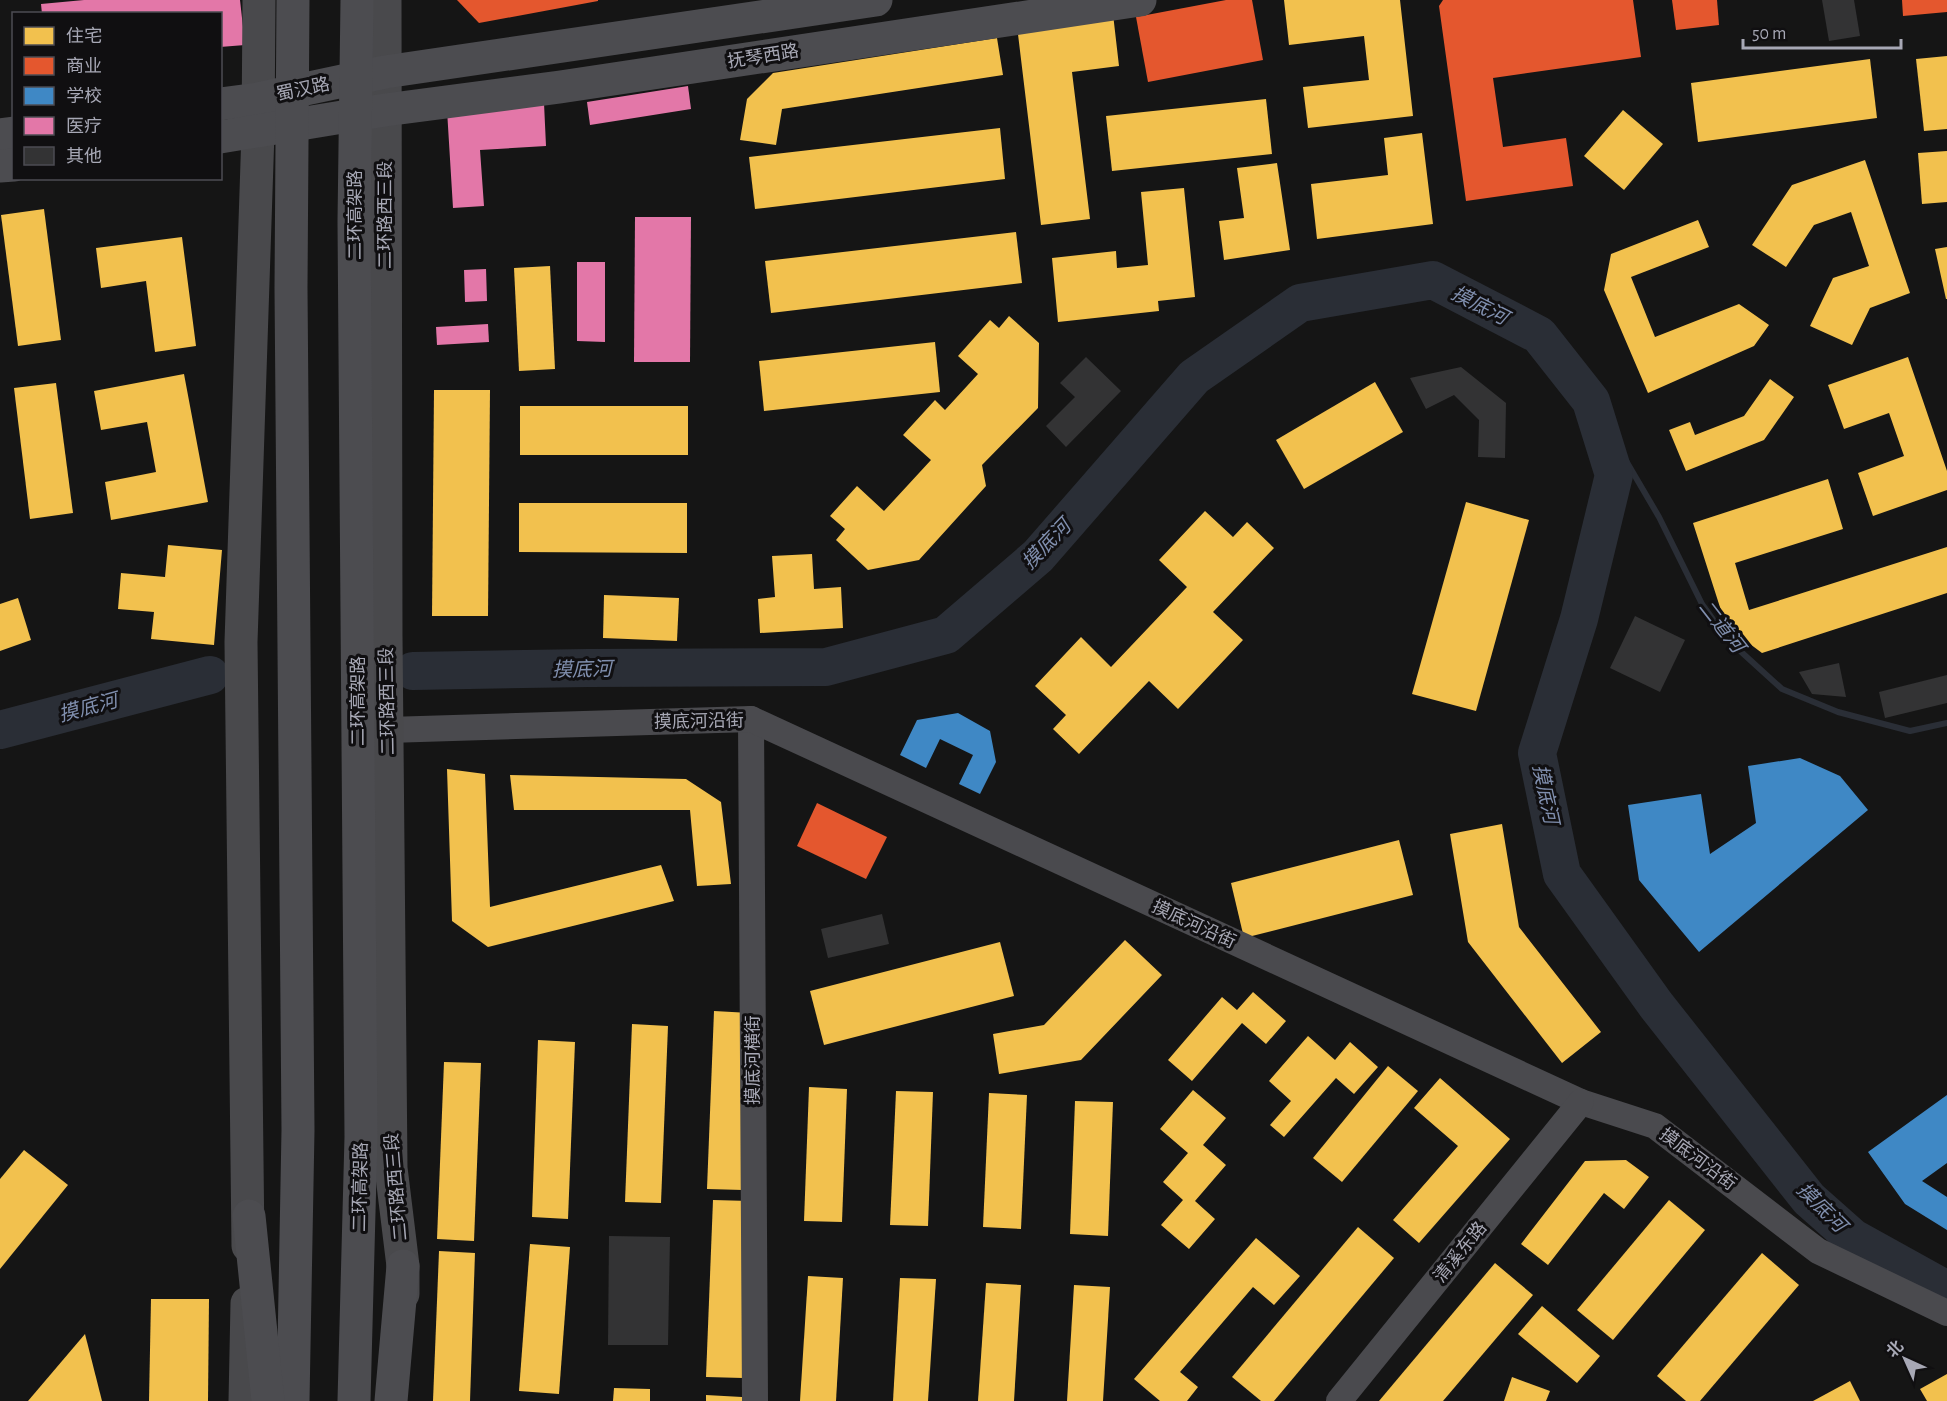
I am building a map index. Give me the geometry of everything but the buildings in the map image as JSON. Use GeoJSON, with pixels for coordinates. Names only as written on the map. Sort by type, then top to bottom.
{"type":"FeatureCollection","features":[{"type":"Feature","properties":{"kind":"main road"},"geometry":{"type":"LineString","coordinates":[[244,1401],[249,1216],[242,642],[258,132],[259,0]]}},
{"type":"Feature","properties":{"kind":"main road"},"geometry":{"type":"LineString","coordinates":[[293,0],[291,288],[298,1130],[293,1401]]}},
{"type":"Feature","properties":{"kind":"main road","name":"二环高架路"},"geometry":{"type":"LineString","coordinates":[[354,1401],[361,1137],[354,233],[357,0]]}},
{"type":"Feature","properties":{"kind":"main road","name":"二环路西三段"},"geometry":{"type":"LineString","coordinates":[[385,0],[391,1168],[403,1266],[404,1401]]}},
{"type":"Feature","properties":{"kind":"main road"},"geometry":{"type":"LineString","coordinates":[[385,72],[876,0]]}},
{"type":"Feature","properties":{"kind":"main road","name":"抚琴西路"},"geometry":{"type":"LineString","coordinates":[[385,110],[583,83],[1140,0]]}},
{"type":"Feature","properties":{"kind":"main road","name":"蜀汉路"},"geometry":{"type":"LineString","coordinates":[[222,104],[258,99],[385,72]]}},
{"type":"Feature","properties":{"kind":"main road","name":"蜀汉路"},"geometry":{"type":"LineString","coordinates":[[222,137],[385,110]]}},
{"type":"Feature","properties":{"kind":"main road"},"geometry":{"type":"LineString","coordinates":[[249,1216],[268,1401]]}},
{"type":"Feature","properties":{"kind":"main road"},"geometry":{"type":"LineString","coordinates":[[391,1401],[403,1266]]}},
{"type":"Feature","properties":{"kind":"street","name":"摸底河沿街"},"geometry":{"type":"LineString","coordinates":[[388,730],[751,719],[1581,1102],[1655,1126],[1818,1251],[1947,1313]]}},
{"type":"Feature","properties":{"kind":"street","name":"摸底河横街"},"geometry":{"type":"LineString","coordinates":[[751,719],[755,1401]]}},
{"type":"Feature","properties":{"kind":"street","name":"清溪东路"},"geometry":{"type":"LineString","coordinates":[[1339,1401],[1581,1102]]}},
{"type":"Feature","properties":{"kind":"waterway","name":"摸底河"},"geometry":{"type":"LineString","coordinates":[[413,671],[826,667],[946,635],[1038,556],[1194,377],[1300,303],[1433,280],[1539,335],[1591,401],[1614,475],[1579,619],[1537,753],[1562,874],[1656,1005],[1809,1199],[1853,1238],[1947,1290]]}},
{"type":"Feature","properties":{"kind":"waterway","name":"二道河"},"geometry":{"type":"LineString","coordinates":[[1591,401],[1659,517],[1702,604],[1727,639],[1782,689],[1838,712],[1910,731],[1947,723]]}},
{"type":"Feature","properties":{"kind":"waterway","name":"摸底河"},"geometry":{"type":"LineString","coordinates":[[0,730],[210,675]]}}]}
